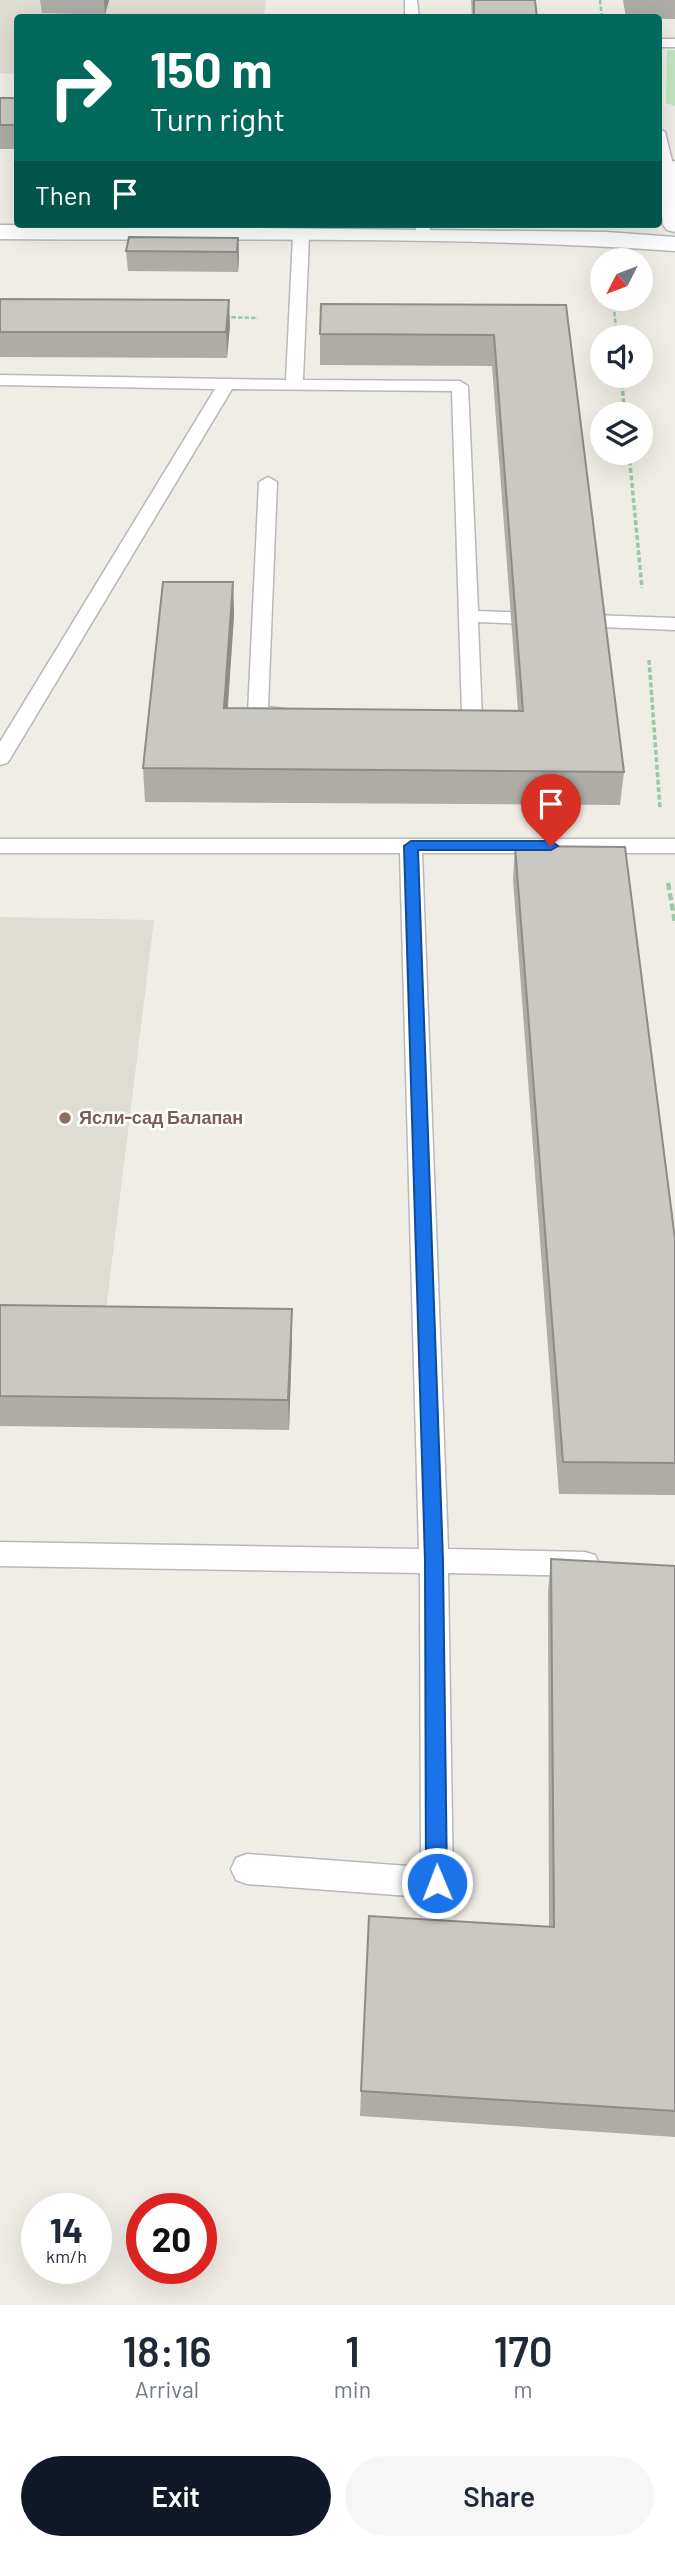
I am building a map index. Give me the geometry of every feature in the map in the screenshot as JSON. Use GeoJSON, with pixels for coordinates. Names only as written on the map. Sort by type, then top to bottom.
{"type":"FeatureCollection","features":[{"type":"Feature","properties":{"kind":"street"},"geometry":{"type":"LineString","coordinates":[[672,171],[675,225]]}},
{"type":"Feature","properties":{"kind":"street"},"geometry":{"type":"LineString","coordinates":[[0,232],[301,236],[423,230],[675,244]]}},
{"type":"Feature","properties":{"kind":"lane"},"geometry":{"type":"LineString","coordinates":[[662,143],[672,171]]}},
{"type":"Feature","properties":{"kind":"lane"},"geometry":{"type":"LineString","coordinates":[[294,385],[301,236]]}},
{"type":"Feature","properties":{"kind":"lane"},"geometry":{"type":"LineString","coordinates":[[0,380],[460,386],[472,719],[432,718]]}},
{"type":"Feature","properties":{"kind":"lane"},"geometry":{"type":"LineString","coordinates":[[0,759],[226,385]]}},
{"type":"Feature","properties":{"kind":"lane"},"geometry":{"type":"LineString","coordinates":[[268,482],[258,713],[298,714]]}},
{"type":"Feature","properties":{"kind":"lane"},"geometry":{"type":"LineString","coordinates":[[470,616],[675,624]]}},
{"type":"Feature","properties":{"kind":"lane"},"geometry":{"type":"LineString","coordinates":[[0,846],[669,846]]}},
{"type":"Feature","properties":{"kind":"lane"},"geometry":{"type":"LineString","coordinates":[[247,1869],[437,1883],[434,1561],[411,846]]}},
{"type":"Feature","properties":{"kind":"lane"},"geometry":{"type":"LineString","coordinates":[[0,1554],[608,1564]]}},
{"type":"Feature","properties":{"kind":"path"},"geometry":{"type":"LineString","coordinates":[[216,316],[298,320]]}},
{"type":"Feature","properties":{"kind":"path"},"geometry":{"type":"LineString","coordinates":[[630,465],[675,922]]}},
{"type":"Feature","properties":{"kind":"shaded area"},"geometry":{"type":"Polygon","coordinates":[[[0,0],[266,0],[264,14],[14,14],[14,74],[0,73],[0,0]]]}},
{"type":"Feature","properties":{"kind":"shaded area","name":"Ясли-сад Балапан"},"geometry":{"type":"Polygon","coordinates":[[[0,917],[154,920],[105,1318],[0,1316],[0,917]]]}},
{"type":"Feature","properties":{"kind":"green space"},"geometry":{"type":"Polygon","coordinates":[[[667,50],[675,50],[675,106],[666,103],[667,50]]]}},
{"type":"Feature","properties":{"kind":"building"},"geometry":{"type":"Polygon","coordinates":[[[474,0],[535,0],[537,14],[474,14],[474,0]]]}},
{"type":"Feature","properties":{"kind":"building"},"geometry":{"type":"Polygon","coordinates":[[[0,98],[14,98],[14,125],[0,125],[0,98]]]}},
{"type":"Feature","properties":{"kind":"building"},"geometry":{"type":"Polygon","coordinates":[[[129,237],[238,238],[237,252],[126,251],[129,237]]]}},
{"type":"Feature","properties":{"kind":"building"},"geometry":{"type":"Polygon","coordinates":[[[0,299],[229,300],[226,332],[0,332],[0,299]]]}},
{"type":"Feature","properties":{"kind":"building"},"geometry":{"type":"Polygon","coordinates":[[[321,304],[566,305],[624,772],[143,768],[163,582],[233,582],[224,708],[523,711],[494,335],[320,334],[321,304]]]}},
{"type":"Feature","properties":{"kind":"building"},"geometry":{"type":"Polygon","coordinates":[[[515,846],[625,847],[675,1239],[675,1463],[563,1462],[515,846]]]}},
{"type":"Feature","properties":{"kind":"building"},"geometry":{"type":"Polygon","coordinates":[[[0,1305],[292,1309],[288,1400],[0,1396],[0,1305]]]}},
{"type":"Feature","properties":{"kind":"building"},"geometry":{"type":"Polygon","coordinates":[[[551,1559],[675,1566],[675,2111],[361,2091],[369,1916],[554,1927],[551,1559]]]}},
{"type":"Feature","properties":{"kind":"place","name":"Ясли-сад Балапан"},"geometry":{"type":"Point","coordinates":[65,1118]}},
{"type":"Feature","properties":{"kind":"route"},"geometry":{"type":"LineString","coordinates":[[437,1883],[434,1561],[411,846],[551,846]]}}]}
